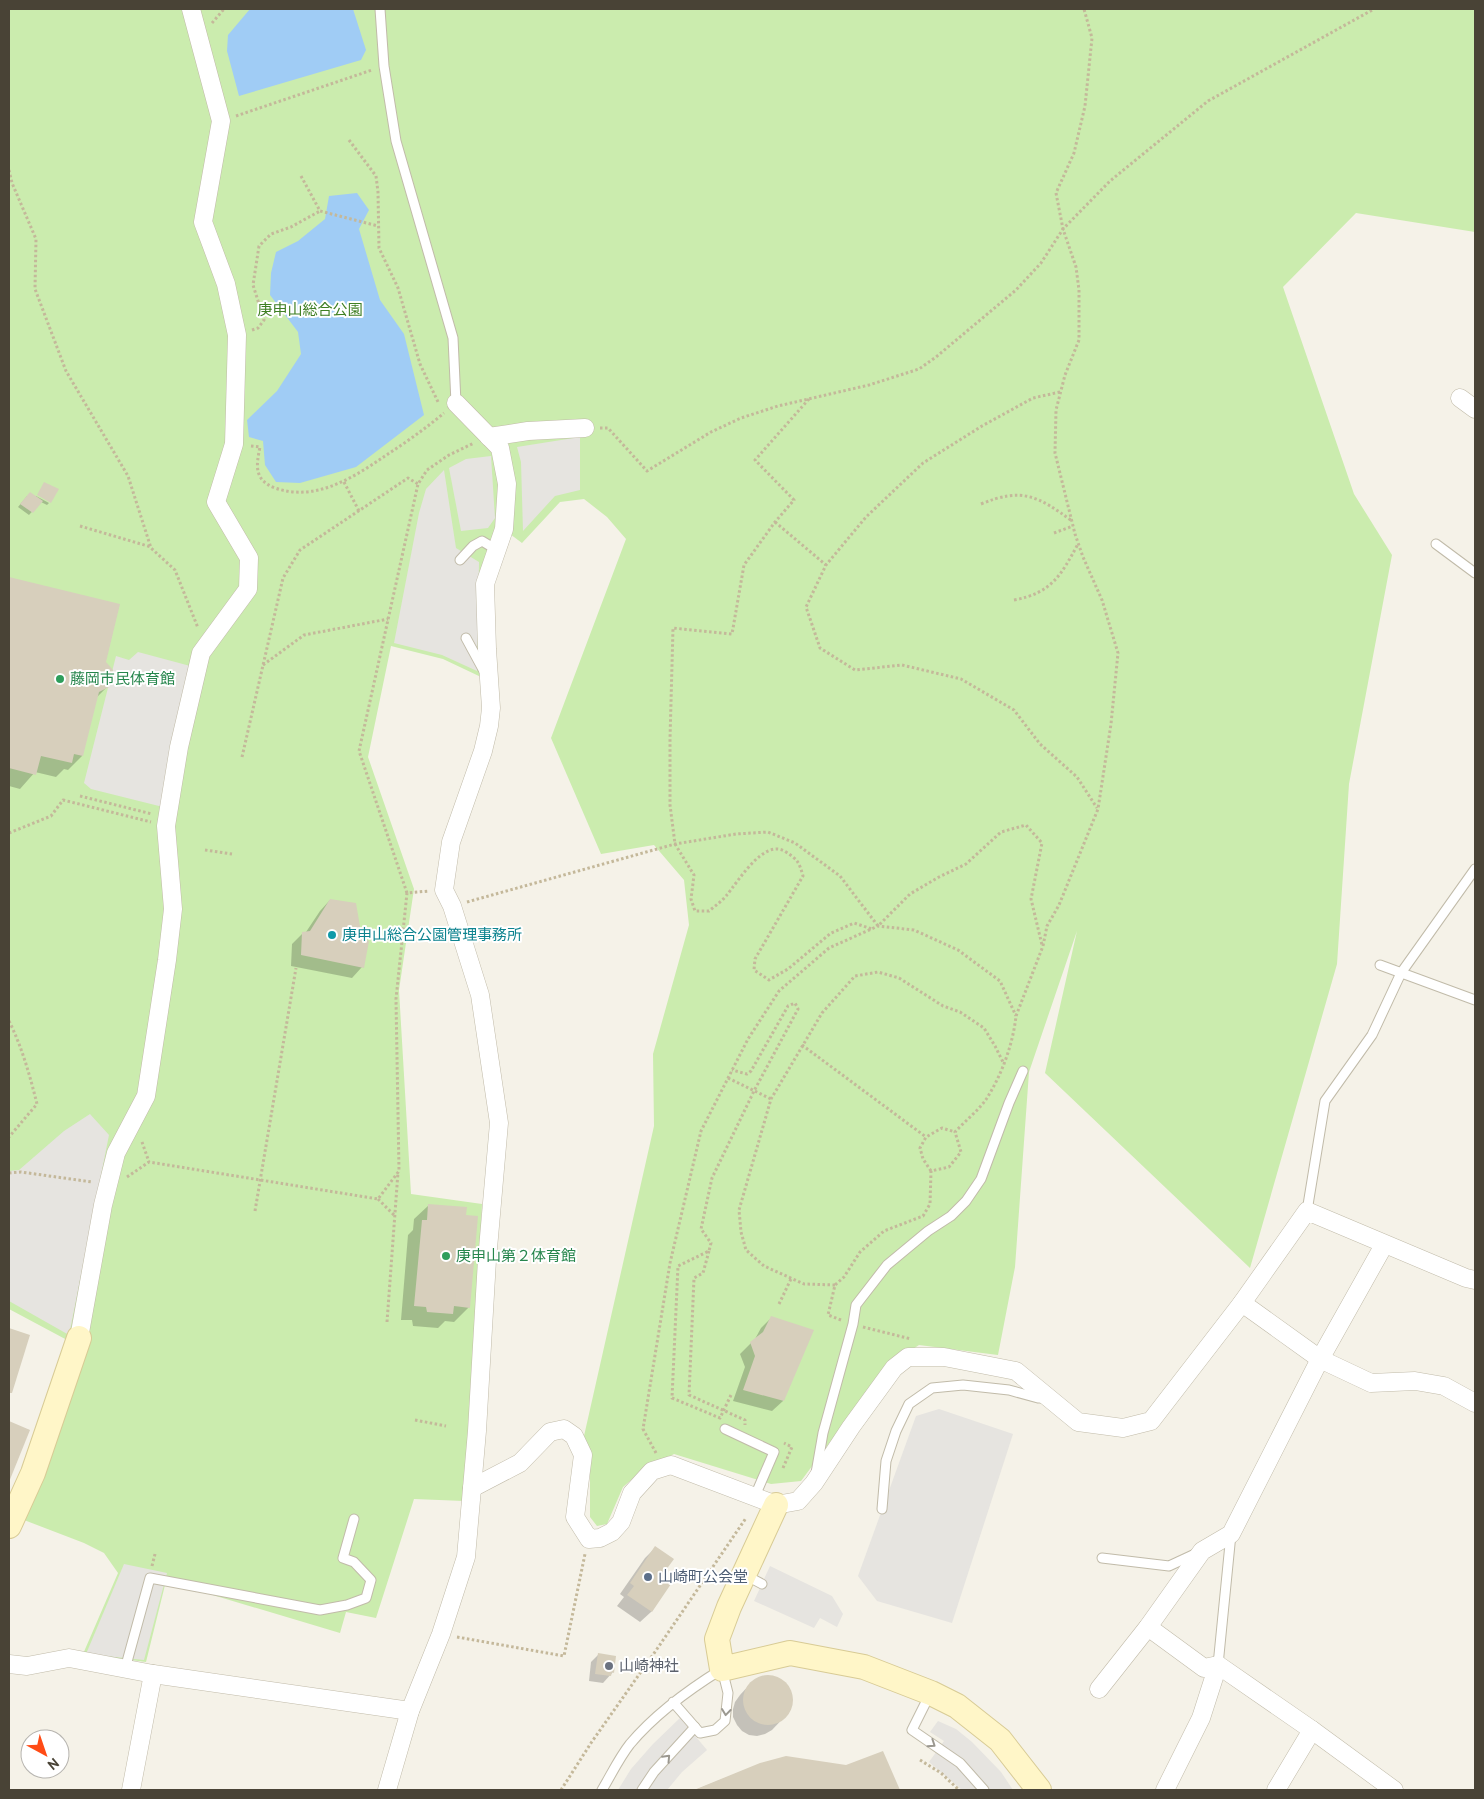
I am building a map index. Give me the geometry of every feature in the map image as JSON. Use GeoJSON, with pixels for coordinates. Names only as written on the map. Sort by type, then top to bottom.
{"type":"FeatureCollection","features":[{"type":"Feature","properties":{"kind":"street"},"geometry":{"type":"LineString","coordinates":[[9,1526],[33,1473],[79,1338],[107,1188],[116,1153],[146,1096],[173,909],[166,826],[179,747],[202,653],[248,590],[249,558],[216,502],[234,444],[237,335],[226,284],[203,222],[221,121],[191,9]]}},
{"type":"Feature","properties":{"kind":"street"},"geometry":{"type":"LineString","coordinates":[[1460,398],[1475,409]]}},
{"type":"Feature","properties":{"kind":"street"},"geometry":{"type":"LineString","coordinates":[[387,1790],[410,1711],[441,1634],[466,1556],[478,1422],[487,1260],[499,1123],[480,995],[452,906],[444,890],[451,842],[483,751],[489,726],[491,708],[486,648],[485,584],[504,529],[507,484],[500,448],[450,408]]}},
{"type":"Feature","properties":{"kind":"street"},"geometry":{"type":"LineString","coordinates":[[489,438],[528,431],[585,428]]}},
{"type":"Feature","properties":{"kind":"street"},"geometry":{"type":"LineString","coordinates":[[472,1488],[520,1463],[550,1432],[564,1429],[574,1436],[583,1456],[575,1518],[588,1539],[600,1538],[612,1532],[621,1522],[632,1493],[652,1470],[671,1465],[766,1500],[798,1501],[814,1483],[851,1427],[894,1368],[908,1358],[944,1357],[1016,1371],[1078,1422],[1123,1428],[1151,1421],[1242,1303],[1307,1211],[1384,1245],[1475,1280]]}},
{"type":"Feature","properties":{"kind":"street"},"geometry":{"type":"LineString","coordinates":[[1099,1689],[1148,1627],[1202,1551],[1231,1534],[1320,1359],[1384,1245]]}},
{"type":"Feature","properties":{"kind":"street"},"geometry":{"type":"LineString","coordinates":[[1242,1303],[1320,1359],[1371,1383],[1416,1381],[1444,1386],[1475,1402]]}},
{"type":"Feature","properties":{"kind":"street"},"geometry":{"type":"LineString","coordinates":[[766,1500],[753,1579],[717,1639],[722,1668],[790,1653],[864,1667],[958,1706],[1000,1740],[1039,1790]]}},
{"type":"Feature","properties":{"kind":"street"},"geometry":{"type":"LineString","coordinates":[[1148,1627],[1204,1668],[1218,1665],[1394,1790]]}},
{"type":"Feature","properties":{"kind":"street"},"geometry":{"type":"LineString","coordinates":[[9,1664],[27,1666],[69,1658],[153,1674],[410,1711]]}},
{"type":"Feature","properties":{"kind":"street"},"geometry":{"type":"LineString","coordinates":[[1164,1790],[1201,1718],[1218,1665]]}},
{"type":"Feature","properties":{"kind":"street"},"geometry":{"type":"LineString","coordinates":[[131,1790],[153,1674]]}},
{"type":"Feature","properties":{"kind":"street"},"geometry":{"type":"LineString","coordinates":[[1276,1790],[1312,1730]]}},
{"type":"Feature","properties":{"kind":"lane"},"geometry":{"type":"LineString","coordinates":[[380,9],[384,66],[396,141],[453,338],[450,408]]}},
{"type":"Feature","properties":{"kind":"lane"},"geometry":{"type":"LineString","coordinates":[[460,560],[482,541],[497,550]]}},
{"type":"Feature","properties":{"kind":"lane"},"geometry":{"type":"LineString","coordinates":[[1436,544],[1475,573]]}},
{"type":"Feature","properties":{"kind":"lane"},"geometry":{"type":"LineString","coordinates":[[466,638],[490,682]]}},
{"type":"Feature","properties":{"kind":"lane"},"geometry":{"type":"LineString","coordinates":[[1307,1211],[1324,1101],[1372,1035],[1401,973],[1475,869]]}},
{"type":"Feature","properties":{"kind":"lane"},"geometry":{"type":"LineString","coordinates":[[1380,965],[1475,1000]]}},
{"type":"Feature","properties":{"kind":"lane"},"geometry":{"type":"LineString","coordinates":[[814,1483],[823,1433],[853,1324],[856,1305],[887,1265],[928,1231],[951,1216],[966,1201],[981,1179],[1023,1071]]}},
{"type":"Feature","properties":{"kind":"lane"},"geometry":{"type":"LineString","coordinates":[[882,1509],[886,1461],[896,1431],[909,1404],[932,1388],[963,1385],[1009,1390],[1038,1398],[1051,1398]]}},
{"type":"Feature","properties":{"kind":"lane"},"geometry":{"type":"LineString","coordinates":[[725,1429],[774,1452],[766,1500]]}},
{"type":"Feature","properties":{"kind":"lane"},"geometry":{"type":"LineString","coordinates":[[125,1669],[150,1578],[320,1610],[347,1605],[366,1598],[371,1580],[354,1562],[343,1558],[354,1519]]}},
{"type":"Feature","properties":{"kind":"lane"},"geometry":{"type":"LineString","coordinates":[[1218,1665],[1231,1534]]}},
{"type":"Feature","properties":{"kind":"lane"},"geometry":{"type":"LineString","coordinates":[[1102,1558],[1169,1566],[1202,1551]]}},
{"type":"Feature","properties":{"kind":"lane"},"geometry":{"type":"LineString","coordinates":[[602,1790],[629,1746],[655,1716],[674,1702],[722,1668],[728,1693],[725,1721],[715,1730],[700,1733],[674,1702]]}},
{"type":"Feature","properties":{"kind":"lane"},"geometry":{"type":"LineString","coordinates":[[930,1693],[912,1730],[960,1763],[984,1790]]}},
{"type":"Feature","properties":{"kind":"lane"},"geometry":{"type":"LineString","coordinates":[[642,1790],[654,1772],[695,1728]]}},
{"type":"Feature","properties":{"kind":"path"},"geometry":{"type":"LineString","coordinates":[[955,1132],[986,1098],[1004,1064],[1015,1027],[1016,1016],[1043,946],[1048,926],[1098,809],[1112,724],[1118,654],[1102,600],[1078,544],[1055,453],[1056,410],[1065,375],[1079,340],[1079,290],[1076,267],[1063,229],[1056,193],[1074,153],[1085,106],[1092,38],[1084,9]]}},
{"type":"Feature","properties":{"kind":"path"},"geometry":{"type":"LineString","coordinates":[[585,428],[608,428],[647,471],[711,432],[741,418],[778,406],[869,385],[919,369],[1016,290],[1041,263],[1063,229],[1110,181],[1208,101],[1374,9]]}},
{"type":"Feature","properties":{"kind":"path"},"geometry":{"type":"LineString","coordinates":[[221,121],[384,66]]}},
{"type":"Feature","properties":{"kind":"path"},"geometry":{"type":"LineString","coordinates":[[234,444],[260,447],[257,461],[258,473],[266,484],[282,490],[309,492],[344,482],[364,471],[404,444],[450,408],[420,364],[398,288],[378,248],[378,192],[376,176],[350,140]]}},
{"type":"Feature","properties":{"kind":"path"},"geometry":{"type":"LineString","coordinates":[[9,170],[12,183],[36,239],[35,289],[66,371],[128,476],[151,548]]}},
{"type":"Feature","properties":{"kind":"path"},"geometry":{"type":"LineString","coordinates":[[301,176],[320,211]]}},
{"type":"Feature","properties":{"kind":"path"},"geometry":{"type":"LineString","coordinates":[[237,335],[258,328],[264,320],[254,285],[259,246],[271,234],[291,228],[320,211],[378,226]]}},
{"type":"Feature","properties":{"kind":"path"},"geometry":{"type":"LineString","coordinates":[[1060,392],[1033,398],[982,426],[923,463],[866,517],[826,565],[806,607],[820,648],[856,670],[902,665],[961,679],[1014,710],[1040,744],[1077,777],[1098,809]]}},
{"type":"Feature","properties":{"kind":"path"},"geometry":{"type":"LineString","coordinates":[[809,399],[755,460],[794,500],[774,522],[744,566],[732,634],[673,628],[670,796],[675,844],[694,875],[691,900],[696,911],[709,911],[725,898],[751,864],[767,850],[782,849],[798,860],[803,876],[755,959],[754,970],[769,980],[788,969],[831,934],[854,923],[872,928]]}},
{"type":"Feature","properties":{"kind":"path"},"geometry":{"type":"LineString","coordinates":[[387,1322],[398,1171],[396,999],[407,893],[359,751],[418,484],[428,470],[449,455],[489,438]]}},
{"type":"Feature","properties":{"kind":"path"},"geometry":{"type":"LineString","coordinates":[[242,757],[283,578],[300,550],[408,478],[418,484]]}},
{"type":"Feature","properties":{"kind":"path"},"geometry":{"type":"LineString","coordinates":[[344,482],[358,511]]}},
{"type":"Feature","properties":{"kind":"path"},"geometry":{"type":"LineString","coordinates":[[981,504],[1009,495],[1030,496],[1049,504],[1072,521]]}},
{"type":"Feature","properties":{"kind":"path"},"geometry":{"type":"LineString","coordinates":[[774,522],[826,565]]}},
{"type":"Feature","properties":{"kind":"path"},"geometry":{"type":"LineString","coordinates":[[80,526],[151,548],[175,570],[206,647]]}},
{"type":"Feature","properties":{"kind":"path"},"geometry":{"type":"LineString","coordinates":[[1054,532],[1073,526]]}},
{"type":"Feature","properties":{"kind":"path"},"geometry":{"type":"LineString","coordinates":[[1014,600],[1028,597],[1047,588],[1062,572],[1078,544]]}},
{"type":"Feature","properties":{"kind":"path"},"geometry":{"type":"LineString","coordinates":[[263,665],[304,635],[388,619]]}},
{"type":"Feature","properties":{"kind":"path"},"geometry":{"type":"LineString","coordinates":[[80,796],[144,812]]}},
{"type":"Feature","properties":{"kind":"path"},"geometry":{"type":"LineString","coordinates":[[9,833],[51,816],[63,800],[166,826]]}},
{"type":"Feature","properties":{"kind":"path"},"geometry":{"type":"LineString","coordinates":[[878,926],[910,894],[966,864],[1001,832],[1026,825],[1042,843],[1031,899],[1043,946]]}},
{"type":"Feature","properties":{"kind":"path"},"geometry":{"type":"LineString","coordinates":[[452,906],[675,844],[736,834],[768,832],[794,842],[840,876],[878,926]]}},
{"type":"Feature","properties":{"kind":"path"},"geometry":{"type":"LineString","coordinates":[[204,850],[232,854]]}},
{"type":"Feature","properties":{"kind":"path"},"geometry":{"type":"LineString","coordinates":[[407,893],[444,890]]}},
{"type":"Feature","properties":{"kind":"path"},"geometry":{"type":"LineString","coordinates":[[664,1467],[643,1429],[669,1273],[701,1131],[748,1039],[779,990],[830,948],[878,926],[914,930],[958,950],[1000,981],[1016,1016]]}},
{"type":"Feature","properties":{"kind":"path"},"geometry":{"type":"LineString","coordinates":[[255,1211],[296,968]]}},
{"type":"Feature","properties":{"kind":"path"},"geometry":{"type":"LineString","coordinates":[[834,1285],[804,1284],[764,1266],[746,1250],[741,1232],[739,1210],[771,1099],[822,1012],[855,976],[878,972],[899,978],[943,1006],[960,1012],[984,1028],[1004,1064]]}},
{"type":"Feature","properties":{"kind":"path"},"geometry":{"type":"LineString","coordinates":[[689,1395],[694,1278],[703,1273],[711,1243],[701,1229],[712,1178],[754,1091],[798,1009],[795,1003],[788,1006],[751,1071],[747,1074],[732,1070]]}},
{"type":"Feature","properties":{"kind":"path"},"geometry":{"type":"LineString","coordinates":[[9,1021],[16,1034],[29,1072],[37,1104],[9,1137]]}},
{"type":"Feature","properties":{"kind":"path"},"geometry":{"type":"LineString","coordinates":[[802,1045],[926,1137]]}},
{"type":"Feature","properties":{"kind":"path"},"geometry":{"type":"LineString","coordinates":[[728,1078],[771,1099]]}},
{"type":"Feature","properties":{"kind":"path"},"geometry":{"type":"LineString","coordinates":[[918,1340],[853,1324],[828,1315],[834,1285],[844,1277],[860,1252],[884,1232],[923,1216],[930,1204],[931,1171],[923,1159],[920,1148],[926,1137],[942,1128],[955,1132]]}},
{"type":"Feature","properties":{"kind":"path"},"geometry":{"type":"LineString","coordinates":[[931,1171],[949,1167],[961,1152],[955,1132]]}},
{"type":"Feature","properties":{"kind":"path"},"geometry":{"type":"LineString","coordinates":[[9,1173],[21,1172],[107,1188],[149,1162],[378,1199],[395,1216]]}},
{"type":"Feature","properties":{"kind":"path"},"geometry":{"type":"LineString","coordinates":[[378,1199],[398,1171]]}},
{"type":"Feature","properties":{"kind":"path"},"geometry":{"type":"LineString","coordinates":[[709,1251],[678,1266],[672,1398],[720,1418],[731,1395]]}},
{"type":"Feature","properties":{"kind":"path"},"geometry":{"type":"LineString","coordinates":[[779,1304],[791,1278]]}},
{"type":"Feature","properties":{"kind":"path"},"geometry":{"type":"LineString","coordinates":[[415,1420],[446,1426]]}},
{"type":"Feature","properties":{"kind":"path"},"geometry":{"type":"LineString","coordinates":[[561,1790],[591,1743],[749,1513],[766,1500]]}},
{"type":"Feature","properties":{"kind":"path"},"geometry":{"type":"LineString","coordinates":[[441,1634],[564,1656],[588,1539]]}},
{"type":"Feature","properties":{"kind":"path"},"geometry":{"type":"LineString","coordinates":[[151,1570],[155,1554]]}},
{"type":"Feature","properties":{"kind":"path"},"geometry":{"type":"LineString","coordinates":[[920,1760],[941,1773],[959,1790]]}},
{"type":"Feature","properties":{"kind":"green space","name":"庚申山総合公園"},"geometry":{"type":"Polygon","coordinates":[[[9,9],[1475,9],[1475,232],[1356,213],[1283,287],[1354,494],[1392,555],[1349,784],[1337,964],[1250,1268],[1045,1073],[1077,931],[1029,1072],[1015,1267],[998,1355],[919,1345],[886,1367],[801,1481],[771,1484],[674,1454],[638,1474],[623,1487],[607,1524],[597,1526],[590,1517],[590,1461],[584,1436],[654,1126],[653,1054],[689,925],[684,880],[654,845],[601,854],[551,738],[626,539],[607,517],[584,499],[560,502],[522,543],[510,534],[479,579],[481,677],[443,659],[391,646],[368,757],[414,889],[399,990],[411,1194],[482,1204],[476,1379],[464,1501],[414,1499],[376,1618],[346,1612],[340,1633],[166,1581],[146,1662],[83,1654],[118,1573],[104,1553],[84,1543],[24,1520],[82,1348],[9,1309],[9,9]]]}},
{"type":"Feature","properties":{"kind":"shaded area"},"geometry":{"type":"Polygon","coordinates":[[[580,437],[580,490],[555,496],[523,531],[521,462],[517,447],[580,437]]]}},
{"type":"Feature","properties":{"kind":"shaded area"},"geometry":{"type":"Polygon","coordinates":[[[491,456],[495,518],[488,528],[461,531],[449,468],[466,459],[491,456]]]}},
{"type":"Feature","properties":{"kind":"shaded area"},"geometry":{"type":"Polygon","coordinates":[[[444,470],[456,548],[479,562],[477,671],[442,655],[394,643],[419,513],[426,489],[444,470]]]}},
{"type":"Feature","properties":{"kind":"shaded area"},"geometry":{"type":"Polygon","coordinates":[[[138,652],[194,667],[163,807],[91,789],[84,783],[116,656],[129,660],[138,652]]]}},
{"type":"Feature","properties":{"kind":"shaded area"},"geometry":{"type":"Polygon","coordinates":[[[90,1114],[109,1135],[69,1335],[9,1301],[9,1171],[19,1170],[64,1131],[90,1114]]]}},
{"type":"Feature","properties":{"kind":"shaded area"},"geometry":{"type":"Polygon","coordinates":[[[939,1409],[1013,1434],[952,1623],[877,1601],[858,1576],[916,1416],[939,1409]]]}},
{"type":"Feature","properties":{"kind":"shaded area"},"geometry":{"type":"Polygon","coordinates":[[[124,1564],[167,1573],[144,1660],[86,1654],[124,1564]]]}},
{"type":"Feature","properties":{"kind":"shaded area"},"geometry":{"type":"Polygon","coordinates":[[[770,1566],[832,1596],[843,1614],[837,1627],[820,1618],[814,1628],[754,1601],[770,1566]]]}},
{"type":"Feature","properties":{"kind":"shaded area"},"geometry":{"type":"Polygon","coordinates":[[[680,1718],[707,1750],[682,1772],[667,1790],[618,1790],[631,1769],[680,1718]]]}},
{"type":"Feature","properties":{"kind":"shaded area"},"geometry":{"type":"Polygon","coordinates":[[[938,1721],[956,1729],[972,1742],[1001,1772],[1013,1790],[962,1790],[929,1762],[944,1741],[930,1732],[938,1721]]]}},
{"type":"Feature","properties":{"kind":"water"},"geometry":{"type":"Polygon","coordinates":[[[250,9],[353,9],[366,50],[361,60],[239,96],[227,51],[228,35],[250,9]]]}},
{"type":"Feature","properties":{"kind":"water"},"geometry":{"type":"Polygon","coordinates":[[[357,193],[369,210],[359,229],[380,300],[404,334],[424,415],[356,467],[300,483],[276,482],[265,465],[263,441],[249,437],[247,420],[277,391],[301,354],[298,332],[270,295],[271,273],[276,252],[298,241],[325,219],[329,196],[357,193]]]}},
{"type":"Feature","properties":{"kind":"building"},"geometry":{"type":"Polygon","coordinates":[[[44,482],[59,489],[51,503],[37,495],[44,482]]]}},
{"type":"Feature","properties":{"kind":"building"},"geometry":{"type":"Polygon","coordinates":[[[30,492],[43,501],[33,513],[20,504],[30,492]]]}},
{"type":"Feature","properties":{"kind":"building","name":"藤岡市民体育館"},"geometry":{"type":"Polygon","coordinates":[[[9,577],[120,604],[106,662],[113,670],[109,687],[99,692],[83,756],[74,754],[72,763],[41,756],[36,775],[9,768],[9,577]]]}},
{"type":"Feature","properties":{"kind":"building","name":"庚申山総合公園管理事務所"},"geometry":{"type":"Polygon","coordinates":[[[330,899],[356,903],[362,938],[369,941],[364,968],[301,955],[302,932],[310,931],[330,899]]]}},
{"type":"Feature","properties":{"kind":"building","name":"庚申山第２体育館"},"geometry":{"type":"Polygon","coordinates":[[[428,1204],[467,1207],[466,1215],[478,1216],[470,1308],[454,1306],[453,1314],[427,1312],[426,1307],[414,1306],[422,1220],[427,1220],[428,1204]]]}},
{"type":"Feature","properties":{"kind":"building"},"geometry":{"type":"Polygon","coordinates":[[[771,1316],[814,1330],[784,1401],[743,1390],[755,1356],[750,1342],[763,1332],[771,1316]]]}},
{"type":"Feature","properties":{"kind":"building"},"geometry":{"type":"Polygon","coordinates":[[[9,1328],[30,1335],[12,1393],[9,1393],[9,1328]]]}},
{"type":"Feature","properties":{"kind":"building"},"geometry":{"type":"Polygon","coordinates":[[[9,1421],[30,1430],[9,1482],[9,1421]]]}},
{"type":"Feature","properties":{"kind":"building","name":"山崎町公会堂"},"geometry":{"type":"Polygon","coordinates":[[[655,1546],[674,1559],[663,1574],[673,1581],[652,1612],[627,1595],[634,1586],[630,1583],[655,1546]]]}},
{"type":"Feature","properties":{"kind":"building","name":"山崎神社"},"geometry":{"type":"Polygon","coordinates":[[[598,1653],[616,1656],[614,1673],[612,1672],[611,1676],[595,1674],[598,1653]]]}},
{"type":"Feature","properties":{"kind":"building"},"geometry":{"type":"Polygon","coordinates":[[[763,1675],[773,1675],[786,1682],[793,1695],[793,1705],[786,1718],[773,1725],[763,1725],[754,1721],[747,1714],[743,1705],[743,1695],[747,1686],[754,1679],[763,1675]]]}},
{"type":"Feature","properties":{"kind":"building"},"geometry":{"type":"Polygon","coordinates":[[[883,1751],[900,1790],[694,1790],[760,1763],[786,1756],[846,1765],[883,1751]]]}},
{"type":"Feature","properties":{"kind":"place","name":"藤岡市民体育館"},"geometry":{"type":"Point","coordinates":[60,679]}},
{"type":"Feature","properties":{"kind":"place","name":"庚申山総合公園管理事務所"},"geometry":{"type":"Point","coordinates":[332,935]}},
{"type":"Feature","properties":{"kind":"place","name":"庚申山第２体育館"},"geometry":{"type":"Point","coordinates":[446,1256]}},
{"type":"Feature","properties":{"kind":"place","name":"山崎町公会堂"},"geometry":{"type":"Point","coordinates":[648,1577]}},
{"type":"Feature","properties":{"kind":"place","name":"山崎神社"},"geometry":{"type":"Point","coordinates":[609,1666]}}]}
